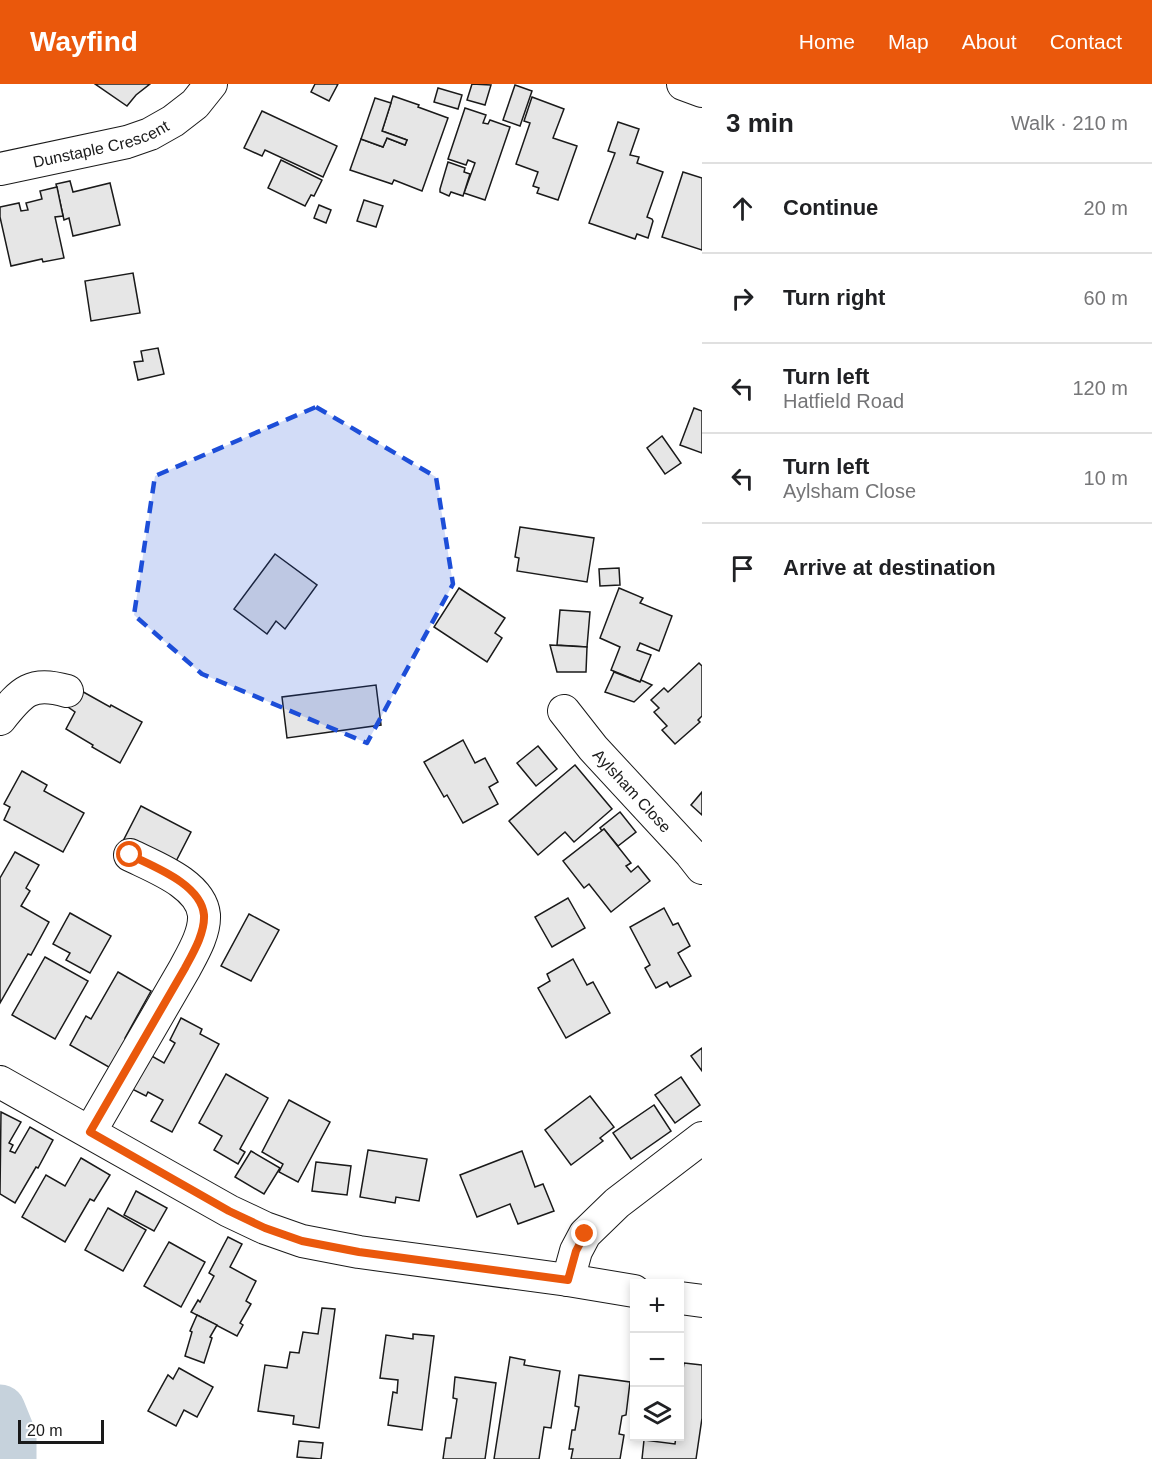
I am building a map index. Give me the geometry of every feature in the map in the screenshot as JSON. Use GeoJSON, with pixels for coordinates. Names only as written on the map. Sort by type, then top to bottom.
{"type":"FeatureCollection","features":[{"type":"Feature","properties":{"kind":"street"},"geometry":{"type":"LineString","coordinates":[[683,84],[702,91]]}},
{"type":"Feature","properties":{"kind":"street","name":"Dunstaple Crescent"},"geometry":{"type":"LineString","coordinates":[[0,169],[127,142],[150,134],[173,121],[195,91]]}},
{"type":"Feature","properties":{"kind":"street"},"geometry":{"type":"LineString","coordinates":[[0,719],[28,690],[40,686],[67,691]]}},
{"type":"Feature","properties":{"kind":"street","name":"Aylsham Close"},"geometry":{"type":"LineString","coordinates":[[564,711],[593,748],[692,854],[702,868]]}},
{"type":"Feature","properties":{"kind":"street"},"geometry":{"type":"LineString","coordinates":[[90,1132],[185,968],[202,929],[204,915],[195,896],[172,876],[130,855]]}},
{"type":"Feature","properties":{"kind":"street"},"geometry":{"type":"LineString","coordinates":[[0,1082],[229,1211],[265,1228],[302,1241],[370,1254],[630,1290]]}},
{"type":"Feature","properties":{"kind":"street"},"geometry":{"type":"LineString","coordinates":[[568,1280],[576,1251],[585,1234],[600,1218],[702,1138]]}},
{"type":"Feature","properties":{"kind":"street"},"geometry":{"type":"LineString","coordinates":[[684,1299],[702,1301]]}},
{"type":"Feature","properties":{"kind":"highlighted area"},"geometry":{"type":"Polygon","coordinates":[[[316,407],[436,477],[453,584],[367,743],[202,674],[134,615],[155,476],[316,407]]]}},
{"type":"Feature","properties":{"kind":"building"},"geometry":{"type":"Polygon","coordinates":[[[95,84],[150,84],[127,106],[95,84]]]}},
{"type":"Feature","properties":{"kind":"building"},"geometry":{"type":"Polygon","coordinates":[[[315,84],[338,84],[329,101],[311,92],[315,84]]]}},
{"type":"Feature","properties":{"kind":"building"},"geometry":{"type":"Polygon","coordinates":[[[472,84],[491,85],[485,105],[467,100],[472,84]]]}},
{"type":"Feature","properties":{"kind":"building"},"geometry":{"type":"Polygon","coordinates":[[[515,85],[532,91],[520,126],[503,120],[515,85]]]}},
{"type":"Feature","properties":{"kind":"building"},"geometry":{"type":"Polygon","coordinates":[[[438,88],[462,95],[458,109],[434,102],[438,88]]]}},
{"type":"Feature","properties":{"kind":"building"},"geometry":{"type":"Polygon","coordinates":[[[393,96],[448,118],[422,191],[394,180],[392,184],[350,170],[361,139],[383,147],[387,138],[405,145],[407,140],[382,131],[393,96]]]}},
{"type":"Feature","properties":{"kind":"building"},"geometry":{"type":"Polygon","coordinates":[[[532,97],[564,109],[553,138],[577,146],[558,200],[537,193],[539,188],[533,186],[538,172],[516,164],[530,123],[524,121],[532,97]]]}},
{"type":"Feature","properties":{"kind":"building"},"geometry":{"type":"Polygon","coordinates":[[[375,98],[391,103],[382,131],[407,140],[405,145],[387,138],[383,147],[361,139],[375,98]]]}},
{"type":"Feature","properties":{"kind":"building"},"geometry":{"type":"Polygon","coordinates":[[[465,108],[486,115],[483,123],[488,124],[490,120],[510,127],[485,200],[464,193],[475,163],[468,160],[466,165],[448,159],[465,108]]]}},
{"type":"Feature","properties":{"kind":"building"},"geometry":{"type":"Polygon","coordinates":[[[262,111],[337,146],[323,177],[265,150],[262,156],[244,148],[262,111]]]}},
{"type":"Feature","properties":{"kind":"building"},"geometry":{"type":"Polygon","coordinates":[[[618,122],[639,129],[630,155],[639,157],[637,163],[663,172],[647,217],[653,221],[648,238],[637,234],[635,239],[589,223],[615,153],[608,151],[618,122]]]}},
{"type":"Feature","properties":{"kind":"building"},"geometry":{"type":"Polygon","coordinates":[[[281,160],[322,180],[314,196],[311,195],[305,206],[268,188],[281,160]]]}},
{"type":"Feature","properties":{"kind":"building"},"geometry":{"type":"Polygon","coordinates":[[[448,162],[465,168],[464,172],[470,174],[463,196],[451,192],[449,196],[440,192],[448,162]]]}},
{"type":"Feature","properties":{"kind":"building"},"geometry":{"type":"Polygon","coordinates":[[[683,172],[702,178],[702,250],[662,237],[683,172]]]}},
{"type":"Feature","properties":{"kind":"building"},"geometry":{"type":"Polygon","coordinates":[[[70,181],[73,192],[110,183],[120,225],[73,236],[69,218],[64,220],[56,184],[70,181]]]}},
{"type":"Feature","properties":{"kind":"building"},"geometry":{"type":"Polygon","coordinates":[[[57,187],[63,216],[55,217],[64,258],[43,262],[42,259],[11,266],[0,217],[0,207],[19,203],[21,211],[28,210],[26,203],[42,199],[40,191],[57,187]]]}},
{"type":"Feature","properties":{"kind":"building"},"geometry":{"type":"Polygon","coordinates":[[[364,200],[383,206],[376,227],[357,221],[364,200]]]}},
{"type":"Feature","properties":{"kind":"building"},"geometry":{"type":"Polygon","coordinates":[[[319,205],[331,210],[326,223],[314,218],[319,205]]]}},
{"type":"Feature","properties":{"kind":"building"},"geometry":{"type":"Polygon","coordinates":[[[133,273],[140,313],[91,321],[85,281],[133,273]]]}},
{"type":"Feature","properties":{"kind":"building"},"geometry":{"type":"Polygon","coordinates":[[[158,348],[164,374],[138,380],[134,362],[143,361],[141,351],[158,348]]]}},
{"type":"Feature","properties":{"kind":"building"},"geometry":{"type":"Polygon","coordinates":[[[694,408],[702,411],[702,453],[680,445],[694,408]]]}},
{"type":"Feature","properties":{"kind":"building"},"geometry":{"type":"Polygon","coordinates":[[[662,436],[681,463],[665,474],[647,448],[662,436]]]}},
{"type":"Feature","properties":{"kind":"building"},"geometry":{"type":"Polygon","coordinates":[[[520,527],[594,538],[587,582],[517,571],[519,558],[515,557],[520,527]]]}},
{"type":"Feature","properties":{"kind":"building"},"geometry":{"type":"Polygon","coordinates":[[[275,554],[317,585],[285,629],[276,621],[267,634],[234,609],[275,554]]]}},
{"type":"Feature","properties":{"kind":"building"},"geometry":{"type":"Polygon","coordinates":[[[619,568],[620,585],[600,586],[599,569],[619,568]]]}},
{"type":"Feature","properties":{"kind":"building"},"geometry":{"type":"Polygon","coordinates":[[[459,588],[505,618],[495,633],[502,638],[487,662],[434,627],[459,588]]]}},
{"type":"Feature","properties":{"kind":"building"},"geometry":{"type":"Polygon","coordinates":[[[619,588],[643,598],[640,603],[672,616],[659,651],[640,643],[637,650],[651,655],[640,682],[611,670],[620,647],[600,638],[619,588]]]}},
{"type":"Feature","properties":{"kind":"building"},"geometry":{"type":"Polygon","coordinates":[[[560,610],[590,612],[587,647],[557,645],[560,610]]]}},
{"type":"Feature","properties":{"kind":"building"},"geometry":{"type":"Polygon","coordinates":[[[550,645],[587,647],[586,672],[557,672],[550,645]]]}},
{"type":"Feature","properties":{"kind":"building"},"geometry":{"type":"Polygon","coordinates":[[[699,663],[702,666],[702,716],[698,720],[700,722],[675,744],[662,730],[667,726],[654,712],[659,708],[651,700],[664,688],[668,692],[699,663]]]}},
{"type":"Feature","properties":{"kind":"building"},"geometry":{"type":"Polygon","coordinates":[[[614,672],[652,685],[634,702],[605,692],[614,672]]]}},
{"type":"Feature","properties":{"kind":"building"},"geometry":{"type":"Polygon","coordinates":[[[376,685],[381,725],[287,738],[282,697],[376,685]]]}},
{"type":"Feature","properties":{"kind":"building"},"geometry":{"type":"Polygon","coordinates":[[[78,689],[142,722],[120,763],[66,729],[75,712],[68,707],[78,689]]]}},
{"type":"Feature","properties":{"kind":"building"},"geometry":{"type":"Polygon","coordinates":[[[463,740],[475,763],[485,758],[498,782],[489,787],[498,804],[463,823],[447,795],[444,797],[424,762],[463,740]]]}},
{"type":"Feature","properties":{"kind":"building"},"geometry":{"type":"Polygon","coordinates":[[[538,746],[557,769],[536,786],[517,763],[538,746]]]}},
{"type":"Feature","properties":{"kind":"building"},"geometry":{"type":"Polygon","coordinates":[[[575,765],[612,809],[574,842],[565,832],[538,855],[509,821],[575,765]]]}},
{"type":"Feature","properties":{"kind":"building"},"geometry":{"type":"Polygon","coordinates":[[[22,771],[47,785],[44,791],[84,813],[63,852],[4,820],[10,807],[4,804],[22,771]]]}},
{"type":"Feature","properties":{"kind":"building"},"geometry":{"type":"Polygon","coordinates":[[[702,792],[702,815],[691,805],[702,792]]]}},
{"type":"Feature","properties":{"kind":"building"},"geometry":{"type":"Polygon","coordinates":[[[141,806],[191,832],[171,871],[121,845],[141,806]]]}},
{"type":"Feature","properties":{"kind":"building"},"geometry":{"type":"Polygon","coordinates":[[[620,812],[636,832],[618,846],[604,829],[602,831],[600,828],[620,812]]]}},
{"type":"Feature","properties":{"kind":"building"},"geometry":{"type":"Polygon","coordinates":[[[604,829],[631,863],[626,866],[631,872],[638,866],[650,881],[611,912],[589,884],[584,888],[563,861],[604,829]]]}},
{"type":"Feature","properties":{"kind":"building"},"geometry":{"type":"Polygon","coordinates":[[[15,852],[39,865],[26,888],[30,891],[21,906],[49,922],[0,1003],[0,878],[15,852]]]}},
{"type":"Feature","properties":{"kind":"building"},"geometry":{"type":"Polygon","coordinates":[[[568,898],[585,928],[552,947],[535,917],[568,898]]]}},
{"type":"Feature","properties":{"kind":"building"},"geometry":{"type":"Polygon","coordinates":[[[664,908],[673,925],[678,923],[690,946],[678,953],[691,976],[670,987],[667,982],[656,988],[645,968],[650,965],[630,927],[664,908]]]}},
{"type":"Feature","properties":{"kind":"building"},"geometry":{"type":"Polygon","coordinates":[[[70,913],[111,936],[90,973],[66,960],[70,953],[53,944],[70,913]]]}},
{"type":"Feature","properties":{"kind":"building"},"geometry":{"type":"Polygon","coordinates":[[[249,914],[279,930],[251,981],[221,966],[249,914]]]}},
{"type":"Feature","properties":{"kind":"building"},"geometry":{"type":"Polygon","coordinates":[[[45,957],[88,981],[55,1039],[12,1015],[45,957]]]}},
{"type":"Feature","properties":{"kind":"building"},"geometry":{"type":"Polygon","coordinates":[[[573,959],[587,985],[593,982],[610,1013],[566,1038],[538,988],[550,981],[547,974],[573,959]]]}},
{"type":"Feature","properties":{"kind":"building"},"geometry":{"type":"Polygon","coordinates":[[[118,972],[151,991],[125,1038],[130,1040],[114,1070],[70,1045],[86,1016],[91,1019],[118,972]]]}},
{"type":"Feature","properties":{"kind":"building"},"geometry":{"type":"Polygon","coordinates":[[[181,1018],[202,1029],[200,1034],[219,1044],[172,1132],[151,1121],[163,1100],[148,1092],[146,1096],[132,1089],[150,1055],[164,1063],[175,1043],[170,1040],[181,1018]]]}},
{"type":"Feature","properties":{"kind":"building"},"geometry":{"type":"Polygon","coordinates":[[[702,1048],[702,1071],[691,1056],[702,1048]]]}},
{"type":"Feature","properties":{"kind":"building"},"geometry":{"type":"Polygon","coordinates":[[[226,1074],[268,1098],[240,1149],[245,1152],[238,1164],[214,1150],[222,1136],[199,1123],[226,1074]]]}},
{"type":"Feature","properties":{"kind":"building"},"geometry":{"type":"Polygon","coordinates":[[[681,1077],[700,1105],[675,1123],[655,1095],[681,1077]]]}},
{"type":"Feature","properties":{"kind":"building"},"geometry":{"type":"Polygon","coordinates":[[[590,1096],[614,1127],[600,1138],[603,1141],[571,1165],[545,1130],[590,1096]]]}},
{"type":"Feature","properties":{"kind":"building"},"geometry":{"type":"Polygon","coordinates":[[[289,1100],[330,1122],[298,1182],[279,1172],[283,1164],[262,1152],[289,1100]]]}},
{"type":"Feature","properties":{"kind":"building"},"geometry":{"type":"Polygon","coordinates":[[[654,1105],[671,1131],[631,1159],[613,1133],[654,1105]]]}},
{"type":"Feature","properties":{"kind":"building"},"geometry":{"type":"Polygon","coordinates":[[[1,1112],[21,1122],[9,1143],[13,1145],[10,1151],[15,1153],[30,1127],[53,1140],[15,1203],[0,1194],[1,1112]]]}},
{"type":"Feature","properties":{"kind":"building"},"geometry":{"type":"Polygon","coordinates":[[[368,1150],[427,1159],[419,1201],[396,1197],[395,1203],[360,1197],[368,1150]]]}},
{"type":"Feature","properties":{"kind":"building"},"geometry":{"type":"Polygon","coordinates":[[[251,1151],[280,1168],[264,1194],[235,1177],[251,1151]]]}},
{"type":"Feature","properties":{"kind":"building"},"geometry":{"type":"Polygon","coordinates":[[[522,1151],[535,1187],[543,1184],[554,1211],[518,1224],[510,1204],[477,1217],[460,1175],[522,1151]]]}},
{"type":"Feature","properties":{"kind":"building"},"geometry":{"type":"Polygon","coordinates":[[[81,1158],[110,1175],[94,1201],[90,1199],[65,1242],[22,1217],[46,1175],[65,1186],[81,1158]]]}},
{"type":"Feature","properties":{"kind":"building"},"geometry":{"type":"Polygon","coordinates":[[[316,1162],[351,1166],[347,1195],[312,1191],[316,1162]]]}},
{"type":"Feature","properties":{"kind":"building"},"geometry":{"type":"Polygon","coordinates":[[[136,1191],[167,1208],[154,1231],[124,1215],[136,1191]]]}},
{"type":"Feature","properties":{"kind":"building"},"geometry":{"type":"Polygon","coordinates":[[[108,1208],[146,1230],[123,1271],[85,1250],[108,1208]]]}},
{"type":"Feature","properties":{"kind":"building"},"geometry":{"type":"Polygon","coordinates":[[[228,1237],[242,1244],[230,1267],[256,1281],[246,1301],[251,1304],[240,1323],[243,1325],[237,1336],[191,1312],[198,1300],[200,1302],[214,1276],[209,1273],[228,1237]]]}},
{"type":"Feature","properties":{"kind":"building"},"geometry":{"type":"Polygon","coordinates":[[[169,1242],[205,1262],[181,1307],[144,1286],[169,1242]]]}},
{"type":"Feature","properties":{"kind":"building"},"geometry":{"type":"Polygon","coordinates":[[[322,1308],[335,1309],[319,1428],[293,1424],[294,1416],[258,1411],[265,1365],[287,1368],[290,1352],[299,1353],[303,1332],[318,1334],[322,1308]]]}},
{"type":"Feature","properties":{"kind":"building"},"geometry":{"type":"Polygon","coordinates":[[[197,1315],[217,1325],[210,1337],[212,1338],[204,1363],[185,1356],[192,1332],[190,1331],[197,1315]]]}},
{"type":"Feature","properties":{"kind":"building"},"geometry":{"type":"Polygon","coordinates":[[[413,1334],[434,1336],[422,1430],[388,1425],[393,1392],[397,1393],[398,1380],[380,1378],[386,1335],[413,1339],[413,1334]]]}},
{"type":"Feature","properties":{"kind":"building"},"geometry":{"type":"Polygon","coordinates":[[[510,1357],[525,1360],[524,1365],[560,1371],[551,1428],[544,1427],[539,1459],[494,1459],[510,1357]]]}},
{"type":"Feature","properties":{"kind":"building"},"geometry":{"type":"Polygon","coordinates":[[[684,1363],[702,1365],[702,1418],[696,1459],[642,1459],[644,1441],[675,1444],[675,1441],[684,1441],[684,1363]]]}},
{"type":"Feature","properties":{"kind":"building"},"geometry":{"type":"Polygon","coordinates":[[[179,1368],[213,1387],[197,1417],[184,1410],[176,1426],[148,1411],[168,1375],[173,1379],[179,1368]]]}},
{"type":"Feature","properties":{"kind":"building"},"geometry":{"type":"Polygon","coordinates":[[[579,1375],[630,1382],[626,1415],[622,1416],[619,1434],[624,1435],[620,1459],[571,1459],[573,1449],[569,1449],[579,1407],[575,1406],[579,1375]]]}},
{"type":"Feature","properties":{"kind":"building"},"geometry":{"type":"Polygon","coordinates":[[[455,1377],[496,1383],[485,1459],[443,1459],[446,1438],[451,1438],[457,1399],[453,1398],[455,1377]]]}},
{"type":"Feature","properties":{"kind":"building"},"geometry":{"type":"Polygon","coordinates":[[[299,1441],[323,1443],[321,1459],[297,1457],[299,1441]]]}},
{"type":"Feature","properties":{"kind":"waterway"},"geometry":{"type":"LineString","coordinates":[[0,1410],[11,1437],[11,1459]]}},
{"type":"Feature","properties":{"kind":"route"},"geometry":{"type":"LineString","coordinates":[[130,855],[172,876],[187,887],[195,896],[204,915],[202,929],[185,968],[90,1132],[229,1211],[265,1228],[302,1241],[359,1252],[568,1280],[576,1251],[585,1234]]}}]}
